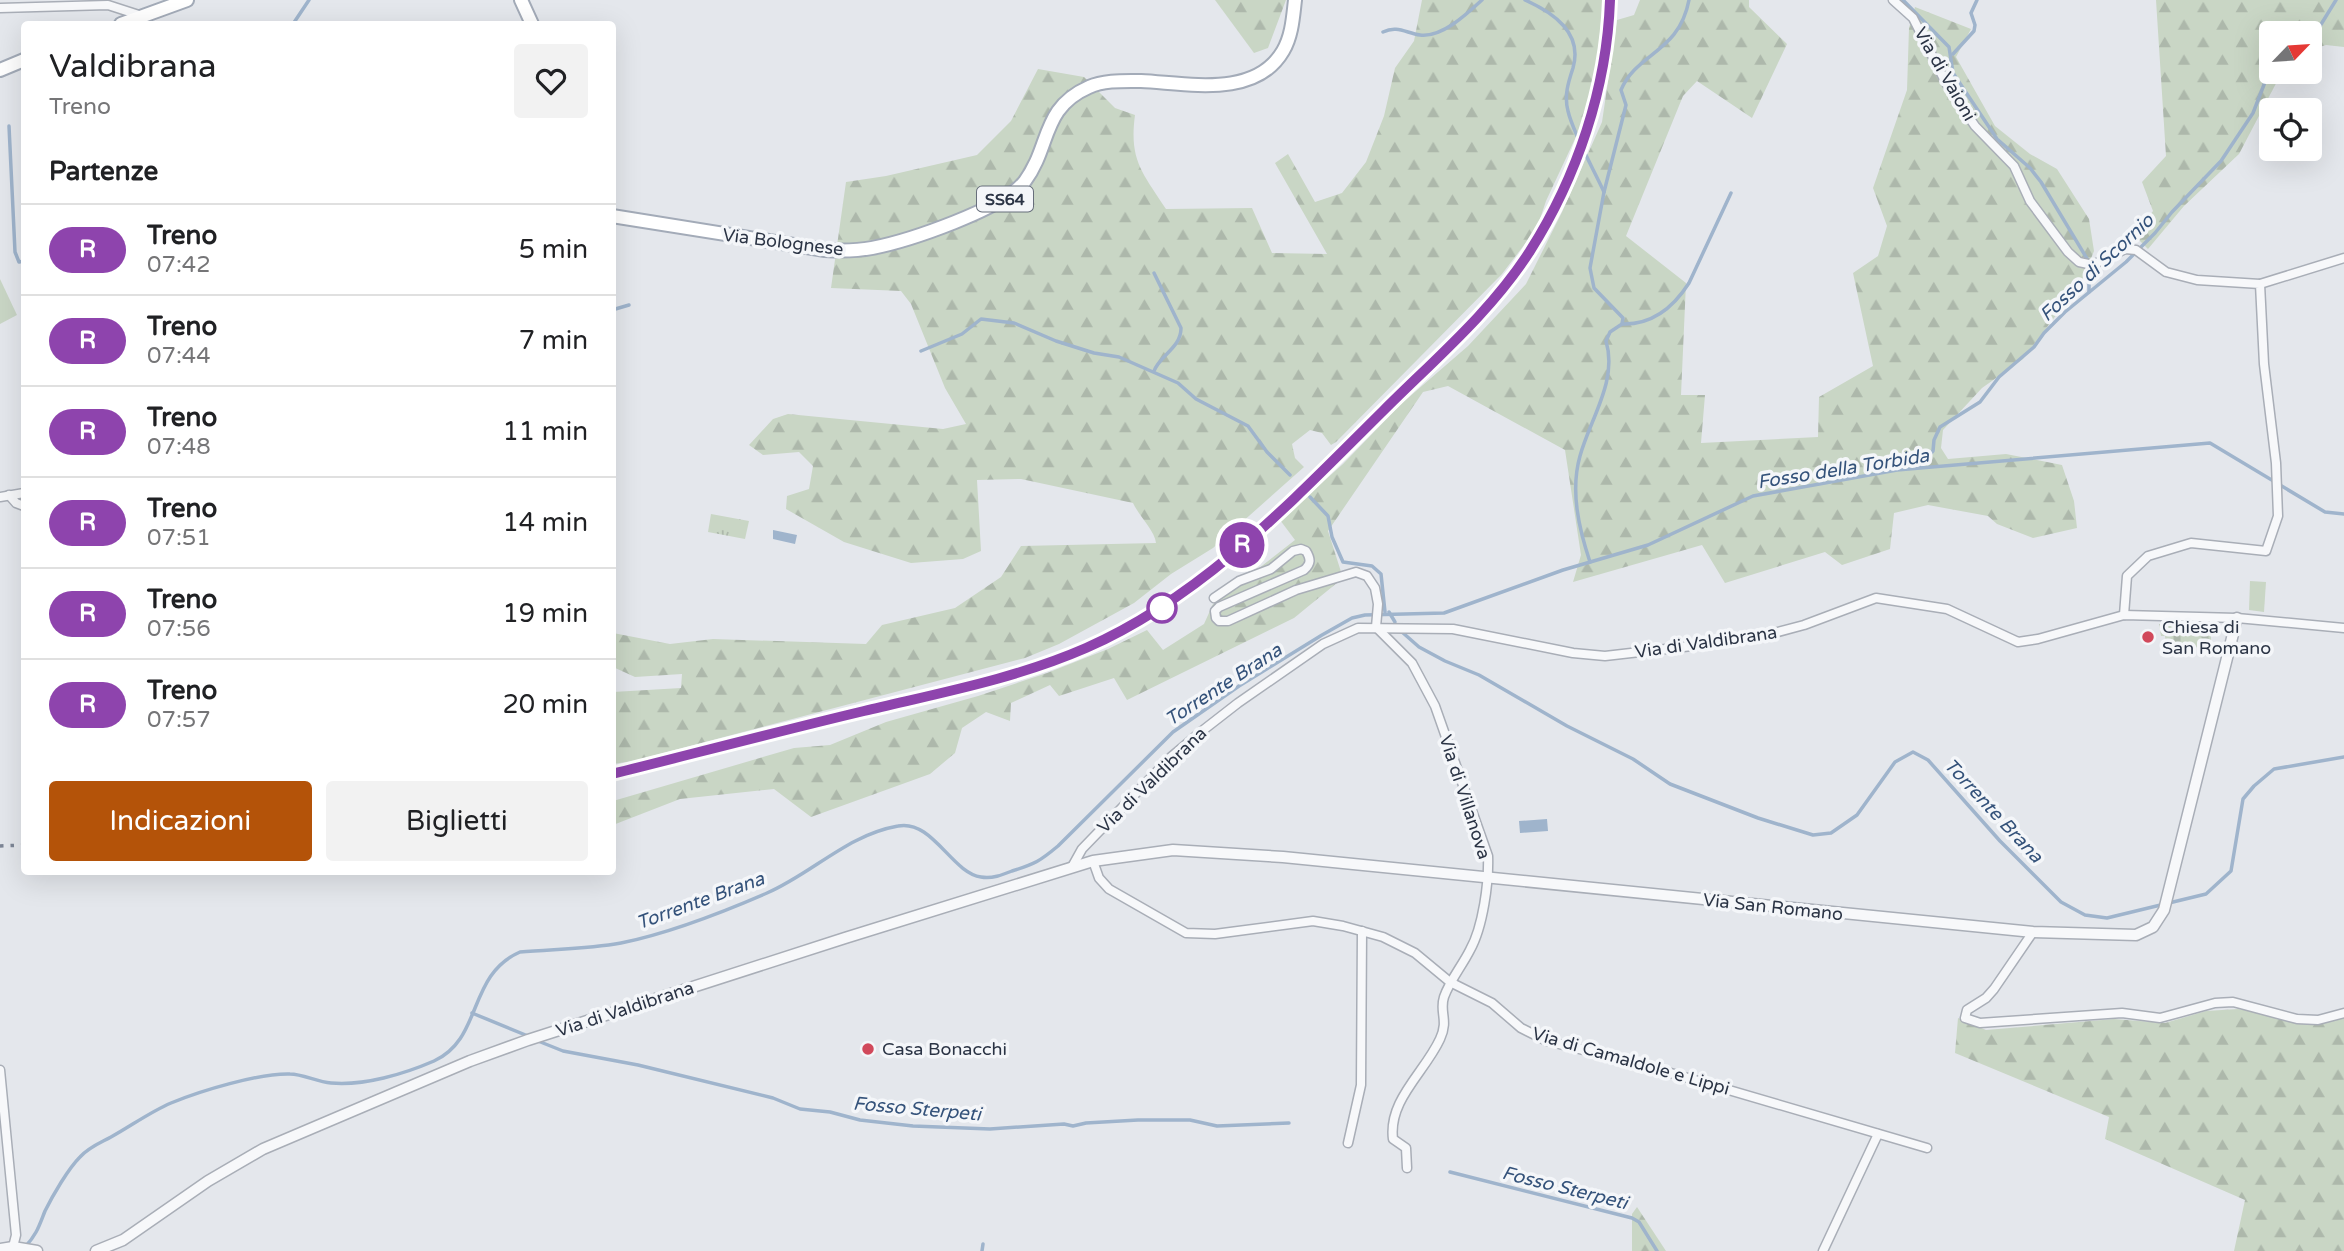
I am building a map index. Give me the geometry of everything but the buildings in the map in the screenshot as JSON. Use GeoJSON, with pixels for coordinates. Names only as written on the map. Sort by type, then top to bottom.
{"type":"FeatureCollection","features":[{"type":"Feature","properties":{"kind":"main road"},"geometry":{"type":"LineString","coordinates":[[129,21],[187,0]]}},
{"type":"Feature","properties":{"kind":"main road"},"geometry":{"type":"LineString","coordinates":[[521,0],[531,21]]}},
{"type":"Feature","properties":{"kind":"main road","name":"Via Bolognese"},"geometry":{"type":"LineString","coordinates":[[616,217],[825,250],[858,250],[892,243],[969,215],[1017,190],[1032,170],[1055,115],[1069,99],[1091,86],[1105,82],[1134,81],[1216,85],[1261,74],[1283,52],[1289,37],[1295,0]]}},
{"type":"Feature","properties":{"kind":"main road"},"geometry":{"type":"LineString","coordinates":[[0,69],[21,61]]}},
{"type":"Feature","properties":{"kind":"street","name":"Via di Vaioni"},"geometry":{"type":"LineString","coordinates":[[1894,0],[1913,18],[1946,83],[1975,126],[2014,166],[2030,201],[2068,252],[2079,262],[2093,265],[2126,250],[2136,250],[2166,272],[2197,280],[2260,285],[2344,258]]}},
{"type":"Feature","properties":{"kind":"street"},"geometry":{"type":"LineString","coordinates":[[0,8],[108,5],[143,16]]}},
{"type":"Feature","properties":{"kind":"street"},"geometry":{"type":"LineString","coordinates":[[2124,615],[2127,576],[2148,556],[2191,542],[2266,551],[2278,516],[2276,463],[2264,364],[2260,285]]}},
{"type":"Feature","properties":{"kind":"street"},"geometry":{"type":"LineString","coordinates":[[5,496],[21,505]]}},
{"type":"Feature","properties":{"kind":"street"},"geometry":{"type":"LineString","coordinates":[[1214,598],[1239,581],[1271,569],[1293,551],[1301,549],[1306,551],[1310,559],[1304,570],[1219,607],[1215,611],[1216,618],[1219,621],[1228,621],[1296,590],[1349,572],[1367,576],[1375,588],[1378,604],[1376,627]]}},
{"type":"Feature","properties":{"kind":"street","name":"Via di Valdibrana"},"geometry":{"type":"LineString","coordinates":[[96,1251],[123,1240],[208,1181],[263,1149],[485,1055],[1072,867],[1085,845],[1171,757],[1211,724],[1323,644],[1358,628],[1453,629],[1599,656],[1718,643],[1774,633],[1804,625],[1876,598],[1947,609],[2018,642],[2124,615],[2237,618],[2341,626]]}},
{"type":"Feature","properties":{"kind":"street","name":"Via San Romano"},"geometry":{"type":"LineString","coordinates":[[1072,867],[1151,852],[1201,851],[2033,932],[2136,935],[2153,927],[2164,909],[2237,618]]}},
{"type":"Feature","properties":{"kind":"street","name":"Via di Villanova"},"geometry":{"type":"LineString","coordinates":[[1376,627],[1412,663],[1435,705],[1488,856],[1489,878],[1472,948],[1450,982],[1442,1004],[1445,1022],[1442,1035],[1424,1068],[1401,1100],[1394,1116],[1393,1139],[1406,1148],[1407,1168]]}},
{"type":"Feature","properties":{"kind":"street","name":"Via di Camaldole e Lippi"},"geometry":{"type":"LineString","coordinates":[[1093,861],[1099,878],[1109,889],[1186,933],[1215,934],[1313,921],[1383,937],[1427,962],[1450,982],[1492,1003],[1521,1028],[1547,1041],[1640,1064],[1927,1148]]}},
{"type":"Feature","properties":{"kind":"street"},"geometry":{"type":"LineString","coordinates":[[1348,1143],[1361,1085],[1362,931]]}},
{"type":"Feature","properties":{"kind":"street"},"geometry":{"type":"LineString","coordinates":[[2033,932],[1994,989],[1986,998],[1967,1010],[1965,1018],[1980,1023],[2122,1013],[2160,1018],[2216,1003],[2233,1002],[2297,1019],[2318,1020],[2344,1013]]}},
{"type":"Feature","properties":{"kind":"street"},"geometry":{"type":"LineString","coordinates":[[0,1070],[15,1247]]}},
{"type":"Feature","properties":{"kind":"street"},"geometry":{"type":"LineString","coordinates":[[1823,1251],[1878,1134]]}},
{"type":"Feature","properties":{"kind":"street"},"geometry":{"type":"LineString","coordinates":[[0,1249],[15,1247],[37,1251]]}},
{"type":"Feature","properties":{"kind":"green space"},"geometry":{"type":"Polygon","coordinates":[[[1215,0],[1286,0],[1268,48],[1254,53],[1215,0]]]}},
{"type":"Feature","properties":{"kind":"green space"},"geometry":{"type":"Polygon","coordinates":[[[1422,0],[1603,0],[1597,65],[1581,126],[1546,201],[1537,228],[1502,274],[1336,442],[1331,445],[1322,433],[1310,430],[1292,444],[1295,458],[1304,467],[1213,548],[1171,574],[1134,603],[1059,644],[1025,658],[616,764],[616,692],[681,688],[682,674],[635,677],[616,668],[616,634],[670,644],[713,639],[866,644],[882,625],[955,608],[1001,577],[1021,546],[1156,543],[1133,503],[1021,479],[977,480],[981,551],[963,559],[911,563],[844,542],[786,509],[787,496],[809,489],[813,466],[799,452],[763,455],[749,445],[773,419],[788,414],[943,429],[966,424],[945,388],[911,304],[901,291],[831,288],[846,182],[886,176],[977,155],[1011,121],[1038,69],[1084,77],[1115,108],[1135,115],[1134,143],[1139,165],[1166,209],[1252,208],[1272,253],[1327,254],[1275,163],[1288,154],[1315,202],[1342,193],[1366,162],[1384,116],[1395,68],[1414,41],[1422,0]]]}},
{"type":"Feature","properties":{"kind":"green space"},"geometry":{"type":"Polygon","coordinates":[[[1640,0],[1749,0],[1749,7],[1787,44],[1752,118],[1697,81],[1683,96],[1626,236],[1686,283],[1681,395],[1705,395],[1701,443],[1818,437],[1819,397],[1873,366],[1853,273],[1878,256],[1887,226],[1873,188],[1907,90],[1909,28],[1915,7],[1971,29],[1956,57],[1995,126],[2030,154],[2057,169],[2089,219],[2094,251],[2082,281],[2023,359],[1982,388],[1943,430],[1941,448],[1948,459],[2006,454],[2062,465],[2074,501],[2077,528],[2033,538],[1997,524],[1988,516],[1928,505],[1894,513],[1890,549],[1842,565],[1825,552],[1725,583],[1702,545],[1573,582],[1581,555],[1565,450],[1448,386],[1423,392],[1328,531],[1343,578],[1294,618],[1127,700],[1114,678],[1059,696],[1050,685],[1011,703],[1010,721],[986,712],[962,728],[955,753],[930,774],[811,817],[774,789],[680,799],[616,824],[616,800],[794,748],[830,745],[886,722],[1047,673],[1147,630],[1163,650],[1204,624],[1213,604],[1295,540],[1280,520],[1343,464],[1401,404],[1468,346],[1526,284],[1602,122],[1617,20],[1634,15],[1640,0]]]}},
{"type":"Feature","properties":{"kind":"green space"},"geometry":{"type":"Polygon","coordinates":[[[2156,0],[2344,0],[2344,47],[2322,46],[2322,21],[2259,21],[2259,84],[2276,84],[2268,98],[2259,98],[2259,116],[2239,154],[2184,206],[2148,249],[2135,236],[2153,211],[2142,182],[2166,156],[2156,0]]]}},
{"type":"Feature","properties":{"kind":"green space"},"geometry":{"type":"Polygon","coordinates":[[[0,279],[17,315],[0,324],[0,279]]]}},
{"type":"Feature","properties":{"kind":"green space"},"geometry":{"type":"Polygon","coordinates":[[[711,514],[749,521],[745,539],[708,532],[711,514]]]}},
{"type":"Feature","properties":{"kind":"green space"},"geometry":{"type":"Polygon","coordinates":[[[2250,581],[2266,582],[2264,612],[2249,610],[2250,581]]]}},
{"type":"Feature","properties":{"kind":"green space"},"geometry":{"type":"Polygon","coordinates":[[[2159,624],[2211,624],[2211,648],[2166,646],[2159,624]]]}},
{"type":"Feature","properties":{"kind":"green space"},"geometry":{"type":"Polygon","coordinates":[[[2238,1009],[2314,1023],[2344,1016],[2344,1251],[2234,1251],[2245,1200],[2105,1139],[2109,1117],[1955,1053],[1958,1018],[1986,1030],[2114,1019],[2165,1023],[2206,1011],[2238,1009]]]}},
{"type":"Feature","properties":{"kind":"green space"},"geometry":{"type":"Polygon","coordinates":[[[1637,1207],[1666,1251],[1632,1251],[1632,1214],[1637,1207]]]}},
{"type":"Feature","properties":{"kind":"water"},"geometry":{"type":"Polygon","coordinates":[[[773,530],[797,535],[795,544],[773,539],[773,530]]]}},
{"type":"Feature","properties":{"kind":"water"},"geometry":{"type":"Polygon","coordinates":[[[1547,819],[1548,831],[1520,833],[1519,821],[1547,819]]]}},
{"type":"Feature","properties":{"kind":"waterway"},"geometry":{"type":"LineString","coordinates":[[295,21],[309,0]]}},
{"type":"Feature","properties":{"kind":"waterway"},"geometry":{"type":"LineString","coordinates":[[1383,32],[1393,29],[1420,35],[1437,33],[1482,0]]}},
{"type":"Feature","properties":{"kind":"waterway"},"geometry":{"type":"LineString","coordinates":[[1525,0],[1556,18],[1574,44],[1575,56],[1566,100],[1568,111],[1604,192]]}},
{"type":"Feature","properties":{"kind":"waterway"},"geometry":{"type":"LineString","coordinates":[[1622,324],[1623,318],[1594,288],[1590,268],[1604,192],[1626,105],[1621,90],[1637,67],[1676,31],[1684,18],[1689,0]]}},
{"type":"Feature","properties":{"kind":"waterway"},"geometry":{"type":"LineString","coordinates":[[1903,0],[1949,47],[1953,73],[1997,139],[2030,168],[2041,182],[2089,262],[2089,292]]}},
{"type":"Feature","properties":{"kind":"waterway"},"geometry":{"type":"LineString","coordinates":[[1953,54],[1974,31],[1971,13],[1977,0]]}},
{"type":"Feature","properties":{"kind":"waterway","name":"Fosso di Scornio"},"geometry":{"type":"LineString","coordinates":[[2322,23],[2336,0]]}},
{"type":"Feature","properties":{"kind":"waterway","name":"Fosso di Scornio"},"geometry":{"type":"LineString","coordinates":[[1918,467],[1933,451],[1934,440],[1940,427],[1980,402],[1999,377],[2034,347],[2065,312],[2126,262],[2221,161],[2253,113],[2264,84]]}},
{"type":"Feature","properties":{"kind":"waterway"},"geometry":{"type":"LineString","coordinates":[[9,126],[15,252],[21,262]]}},
{"type":"Feature","properties":{"kind":"waterway"},"geometry":{"type":"LineString","coordinates":[[1590,562],[1579,523],[1577,469],[1584,442],[1606,385],[1609,356],[1606,341],[1610,332],[1622,324],[1643,322],[1661,313],[1676,300],[1689,283],[1731,193]]}},
{"type":"Feature","properties":{"kind":"waterway"},"geometry":{"type":"LineString","coordinates":[[1154,273],[1181,328],[1178,341],[1154,371]]}},
{"type":"Feature","properties":{"kind":"waterway"},"geometry":{"type":"LineString","coordinates":[[616,309],[629,305]]}},
{"type":"Feature","properties":{"kind":"waterway"},"geometry":{"type":"LineString","coordinates":[[921,351],[962,334],[981,319],[1014,323],[1056,341],[1094,353],[1119,357],[1178,383],[1196,399],[1248,426],[1267,452],[1290,475]]}},
{"type":"Feature","properties":{"kind":"waterway","name":"Torrente Brana"},"geometry":{"type":"LineString","coordinates":[[25,1247],[35,1234],[66,1175],[87,1150],[171,1103],[230,1084],[277,1074],[300,1075],[326,1082],[357,1083],[397,1074],[434,1061],[450,1051],[461,1038],[491,976],[503,962],[520,952],[609,945],[677,928],[767,893],[862,837],[898,826],[921,830],[961,866],[981,877],[997,876],[1032,864],[1058,846],[1173,732],[1239,686],[1352,618],[1365,615],[1444,613],[1563,570],[1648,545],[1753,496],[1897,470],[2210,443],[2325,512],[2344,514]]}},
{"type":"Feature","properties":{"kind":"waterway"},"geometry":{"type":"LineString","coordinates":[[1310,497],[1328,516],[1332,537],[1343,562],[1372,566],[1381,574],[1385,612]]}},
{"type":"Feature","properties":{"kind":"waterway","name":"Torrente Brana"},"geometry":{"type":"LineString","coordinates":[[1389,612],[1395,622]]}},
{"type":"Feature","properties":{"kind":"waterway","name":"Torrente Brana"},"geometry":{"type":"LineString","coordinates":[[1402,632],[1419,647],[1479,675],[1567,726],[1633,759],[1670,784],[1758,818],[1813,835],[1831,833],[1857,815],[1895,762],[1913,752],[1928,760],[2000,841],[2061,902],[2085,915],[2107,918],[2206,894],[2231,871],[2243,799],[2254,786],[2274,769],[2344,757]]}},
{"type":"Feature","properties":{"kind":"waterway","name":"Fosso Sterpeti"},"geometry":{"type":"LineString","coordinates":[[472,1013],[528,1036]]}},
{"type":"Feature","properties":{"kind":"waterway","name":"Fosso Sterpeti"},"geometry":{"type":"LineString","coordinates":[[538,1041],[563,1051],[638,1065],[773,1098],[800,1109],[913,1126],[990,1129],[1138,1120],[1190,1120],[1217,1126],[1289,1123]]}},
{"type":"Feature","properties":{"kind":"waterway","name":"Fosso Sterpeti"},"geometry":{"type":"LineString","coordinates":[[1450,1172],[1632,1218],[1639,1222],[1657,1251]]}},
{"type":"Feature","properties":{"kind":"waterway"},"geometry":{"type":"LineString","coordinates":[[982,1251],[983,1244]]}},
{"type":"Feature","properties":{"kind":"railway"},"geometry":{"type":"LineString","coordinates":[[616,773],[1031,669],[1086,648],[1129,627],[1208,574],[1281,511],[1461,335],[1515,273],[1547,222],[1575,162],[1602,66],[1610,0]]}},
{"type":"Feature","properties":{"kind":"railway"},"geometry":{"type":"LineString","coordinates":[[0,846],[21,845]]}},
{"type":"Feature","properties":{"kind":"train","name":"R"},"geometry":{"type":"LineString","coordinates":[[616,773],[1024,671],[1064,657],[1114,634],[1161,609],[1198,583],[1284,508],[1473,323],[1530,251],[1557,203],[1580,149],[1602,64],[1610,0]]}},
{"type":"Feature","properties":{"kind":"place","name":"Chiesa di San Romano"},"geometry":{"type":"Point","coordinates":[2148,637]}},
{"type":"Feature","properties":{"kind":"place","name":"Casa Bonacchi"},"geometry":{"type":"Point","coordinates":[868,1049]}},
{"type":"Feature","properties":{"kind":"water label","name":"Fosso della Torbida"},"geometry":{"type":"Point","coordinates":[1843,468]}}]}
